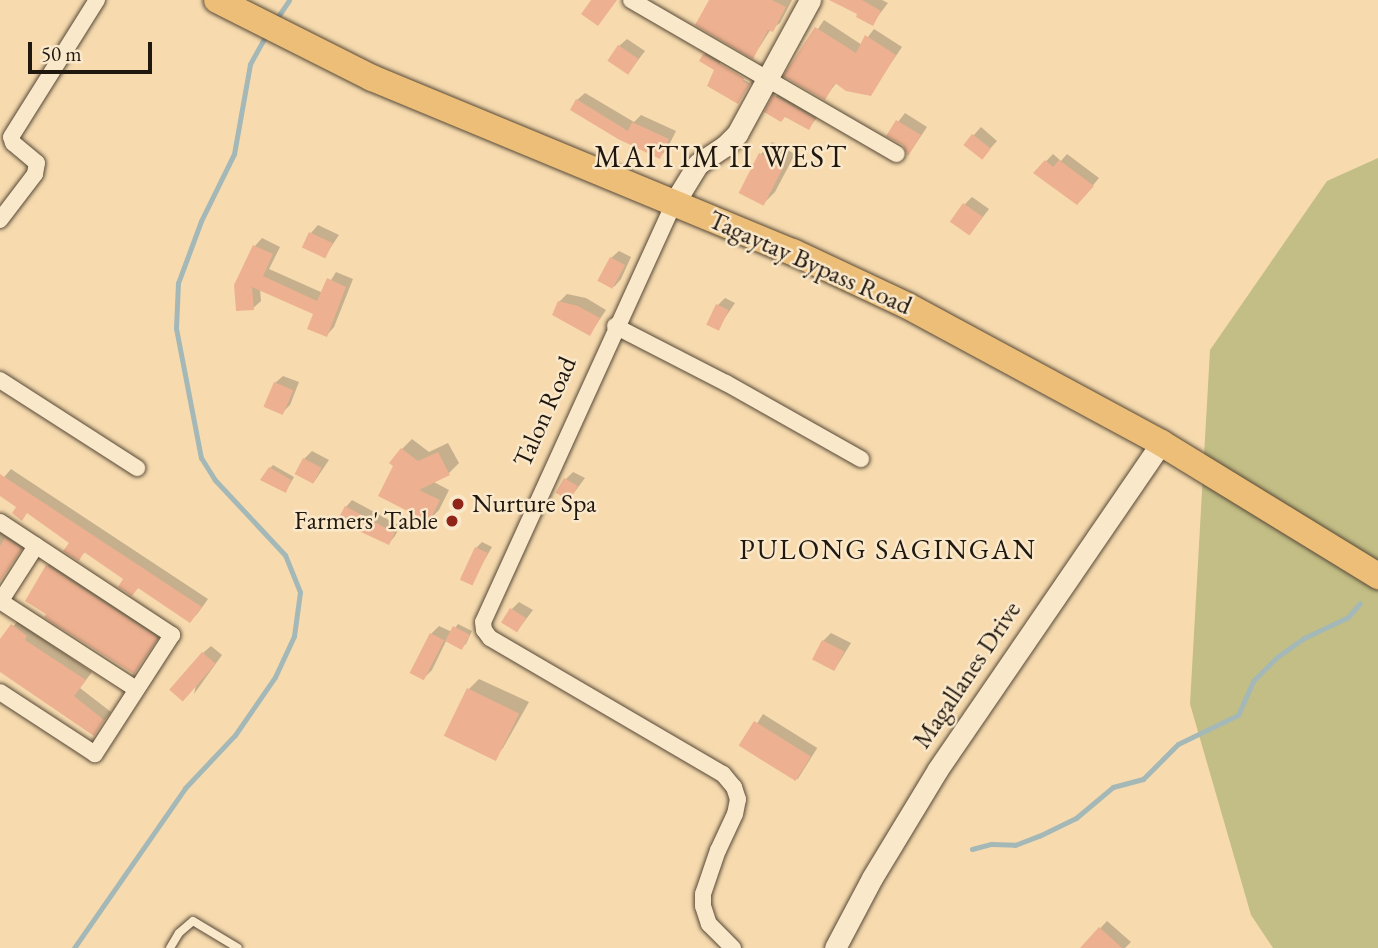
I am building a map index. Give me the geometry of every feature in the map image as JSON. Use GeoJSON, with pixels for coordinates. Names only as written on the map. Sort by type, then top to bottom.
{"type":"FeatureCollection","features":[{"type":"Feature","properties":{"kind":"main road","name":"Tagaytay Bypass Road"},"geometry":{"type":"LineString","coordinates":[[226,5],[372,78],[793,252],[908,306],[1161,443],[1378,576]]}},
{"type":"Feature","properties":{"kind":"street"},"geometry":{"type":"LineString","coordinates":[[0,220],[35,174],[37,163],[13,143],[11,137],[96,0]]}},
{"type":"Feature","properties":{"kind":"street"},"geometry":{"type":"LineString","coordinates":[[631,0],[897,154]]}},
{"type":"Feature","properties":{"kind":"street","name":"Talon Road"},"geometry":{"type":"LineString","coordinates":[[733,948],[709,924],[703,906],[703,894],[718,850],[735,814],[738,800],[734,787],[723,774],[509,649],[484,630],[483,622],[501,575],[674,203],[698,164],[725,146],[737,134],[810,0]]}},
{"type":"Feature","properties":{"kind":"street"},"geometry":{"type":"LineString","coordinates":[[615,326],[726,383],[860,459]]}},
{"type":"Feature","properties":{"kind":"street"},"geometry":{"type":"LineString","coordinates":[[0,380],[137,468]]}},
{"type":"Feature","properties":{"kind":"street","name":"Magallanes Drive"},"geometry":{"type":"LineString","coordinates":[[835,948],[872,878],[938,769],[1161,443]]}},
{"type":"Feature","properties":{"kind":"street"},"geometry":{"type":"LineString","coordinates":[[0,522],[172,635],[95,754],[0,692]]}},
{"type":"Feature","properties":{"kind":"street"},"geometry":{"type":"LineString","coordinates":[[36,546],[0,601],[136,689]]}},
{"type":"Feature","properties":{"kind":"lane"},"geometry":{"type":"LineString","coordinates":[[170,948],[179,933],[193,921],[238,948]]}},
{"type":"Feature","properties":{"kind":"shaded area"},"geometry":{"type":"Polygon","coordinates":[[[1378,158],[1378,948],[1273,948],[1251,915],[1190,704],[1210,350],[1327,181],[1378,158]]]}},
{"type":"Feature","properties":{"kind":"building"},"geometry":{"type":"Polygon","coordinates":[[[591,0],[617,0],[598,26],[581,14],[591,0]]]}},
{"type":"Feature","properties":{"kind":"building"},"geometry":{"type":"Polygon","coordinates":[[[709,0],[772,0],[786,7],[773,32],[768,30],[753,59],[695,25],[709,0]]]}},
{"type":"Feature","properties":{"kind":"building"},"geometry":{"type":"Polygon","coordinates":[[[829,0],[862,0],[881,11],[873,26],[856,17],[857,14],[829,0]]]}},
{"type":"Feature","properties":{"kind":"building"},"geometry":{"type":"Polygon","coordinates":[[[815,27],[856,53],[865,35],[896,55],[871,96],[846,91],[835,83],[825,100],[783,76],[815,27]]]}},
{"type":"Feature","properties":{"kind":"building"},"geometry":{"type":"Polygon","coordinates":[[[618,45],[639,59],[628,75],[607,61],[618,45]]]}},
{"type":"Feature","properties":{"kind":"building"},"geometry":{"type":"Polygon","coordinates":[[[703,54],[744,78],[743,81],[749,85],[738,104],[707,86],[714,70],[699,61],[703,54]]]}},
{"type":"Feature","properties":{"kind":"building"},"geometry":{"type":"Polygon","coordinates":[[[773,95],[815,119],[809,130],[785,117],[781,122],[764,112],[773,95]]]}},
{"type":"Feature","properties":{"kind":"building"},"geometry":{"type":"Polygon","coordinates":[[[576,99],[628,131],[632,122],[669,139],[660,159],[618,139],[570,110],[576,99]]]}},
{"type":"Feature","properties":{"kind":"building"},"geometry":{"type":"Polygon","coordinates":[[[896,120],[921,135],[908,156],[903,145],[886,136],[896,120]]]}},
{"type":"Feature","properties":{"kind":"building"},"geometry":{"type":"Polygon","coordinates":[[[972,134],[991,149],[982,160],[963,145],[972,134]]]}},
{"type":"Feature","properties":{"kind":"building"},"geometry":{"type":"Polygon","coordinates":[[[759,153],[784,166],[764,206],[739,193],[759,153]]]}},
{"type":"Feature","properties":{"kind":"building"},"geometry":{"type":"Polygon","coordinates":[[[1045,160],[1053,167],[1059,160],[1094,186],[1077,205],[1033,173],[1045,160]]]}},
{"type":"Feature","properties":{"kind":"building"},"geometry":{"type":"Polygon","coordinates":[[[963,203],[983,217],[969,236],[950,222],[963,203]]]}},
{"type":"Feature","properties":{"kind":"building"},"geometry":{"type":"Polygon","coordinates":[[[309,232],[333,243],[325,258],[302,247],[309,232]]]}},
{"type":"Feature","properties":{"kind":"building"},"geometry":{"type":"Polygon","coordinates":[[[253,245],[273,254],[263,276],[317,301],[327,278],[346,287],[327,337],[307,329],[313,314],[252,287],[254,310],[236,311],[234,285],[253,245]]]}},
{"type":"Feature","properties":{"kind":"building"},"geometry":{"type":"Polygon","coordinates":[[[610,257],[625,265],[612,289],[597,281],[610,257]]]}},
{"type":"Feature","properties":{"kind":"building"},"geometry":{"type":"Polygon","coordinates":[[[558,301],[578,306],[600,318],[590,336],[552,315],[558,301]]]}},
{"type":"Feature","properties":{"kind":"building"},"geometry":{"type":"Polygon","coordinates":[[[716,304],[729,310],[719,331],[706,325],[716,304]]]}},
{"type":"Feature","properties":{"kind":"building"},"geometry":{"type":"Polygon","coordinates":[[[274,382],[293,390],[283,415],[263,407],[274,382]]]}},
{"type":"Feature","properties":{"kind":"building"},"geometry":{"type":"Polygon","coordinates":[[[401,448],[418,461],[438,452],[450,475],[419,490],[440,500],[429,522],[378,496],[393,466],[389,463],[401,448]]]}},
{"type":"Feature","properties":{"kind":"building"},"geometry":{"type":"Polygon","coordinates":[[[303,458],[322,468],[313,484],[295,474],[303,458]]]}},
{"type":"Feature","properties":{"kind":"building"},"geometry":{"type":"Polygon","coordinates":[[[269,467],[291,480],[286,493],[260,480],[269,467]]]}},
{"type":"Feature","properties":{"kind":"building"},"geometry":{"type":"Polygon","coordinates":[[[0,474],[202,607],[190,623],[138,588],[132,596],[118,587],[123,579],[84,552],[79,561],[63,551],[69,543],[27,513],[22,521],[12,513],[16,507],[0,496],[0,474]]]}},
{"type":"Feature","properties":{"kind":"building"},"geometry":{"type":"Polygon","coordinates":[[[564,478],[578,486],[569,501],[556,493],[564,478]]]}},
{"type":"Feature","properties":{"kind":"building"},"geometry":{"type":"Polygon","coordinates":[[[345,506],[395,533],[389,545],[337,521],[345,506]]]}},
{"type":"Feature","properties":{"kind":"building"},"geometry":{"type":"Polygon","coordinates":[[[5,538],[22,549],[0,581],[0,546],[5,538]]]}},
{"type":"Feature","properties":{"kind":"building"},"geometry":{"type":"Polygon","coordinates":[[[475,547],[488,553],[472,586],[460,580],[475,547]]]}},
{"type":"Feature","properties":{"kind":"building"},"geometry":{"type":"Polygon","coordinates":[[[46,565],[158,638],[134,674],[44,617],[46,614],[25,601],[46,565]]]}},
{"type":"Feature","properties":{"kind":"building"},"geometry":{"type":"Polygon","coordinates":[[[510,608],[526,618],[517,632],[501,622],[510,608]]]}},
{"type":"Feature","properties":{"kind":"building"},"geometry":{"type":"Polygon","coordinates":[[[11,624],[27,636],[25,640],[86,680],[74,696],[104,720],[94,736],[0,672],[0,639],[11,624]]]}},
{"type":"Feature","properties":{"kind":"building"},"geometry":{"type":"Polygon","coordinates":[[[453,626],[470,635],[462,650],[445,641],[453,626]]]}},
{"type":"Feature","properties":{"kind":"building"},"geometry":{"type":"Polygon","coordinates":[[[430,633],[444,640],[424,680],[410,673],[430,633]]]}},
{"type":"Feature","properties":{"kind":"building"},"geometry":{"type":"Polygon","coordinates":[[[822,640],[844,651],[834,671],[812,660],[822,640]]]}},
{"type":"Feature","properties":{"kind":"building"},"geometry":{"type":"Polygon","coordinates":[[[202,652],[216,664],[183,702],[169,690],[202,652]]]}},
{"type":"Feature","properties":{"kind":"building"},"geometry":{"type":"Polygon","coordinates":[[[467,688],[519,713],[496,761],[444,736],[467,688]]]}},
{"type":"Feature","properties":{"kind":"building"},"geometry":{"type":"Polygon","coordinates":[[[754,721],[811,757],[795,781],[739,746],[754,721]]]}},
{"type":"Feature","properties":{"kind":"building"},"geometry":{"type":"Polygon","coordinates":[[[1099,927],[1122,948],[1080,948],[1099,927]]]}},
{"type":"Feature","properties":{"kind":"waterway"},"geometry":{"type":"LineString","coordinates":[[275,21],[289,0]]}},
{"type":"Feature","properties":{"kind":"waterway"},"geometry":{"type":"LineString","coordinates":[[74,948],[185,788],[235,735],[275,677],[294,636],[300,592],[285,555],[215,480],[201,458],[176,328],[178,283],[201,221],[234,154],[250,64],[266,35]]}},
{"type":"Feature","properties":{"kind":"waterway"},"geometry":{"type":"LineString","coordinates":[[972,849],[991,844],[1015,845],[1039,836],[1076,818],[1113,787],[1143,779],[1178,744],[1238,715],[1253,681],[1277,657],[1304,638],[1348,617],[1360,603]]}},
{"type":"Feature","properties":{"kind":"place","name":"Nurture Spa"},"geometry":{"type":"Point","coordinates":[458,504]}},
{"type":"Feature","properties":{"kind":"place","name":"Farmers' Table"},"geometry":{"type":"Point","coordinates":[452,521]}},
{"type":"Feature","properties":{"kind":"district","name":"MAITIM II WEST"},"geometry":{"type":"Point","coordinates":[721,157]}},
{"type":"Feature","properties":{"kind":"district","name":"PULONG SAGINGAN"},"geometry":{"type":"Point","coordinates":[888,549]}}]}
